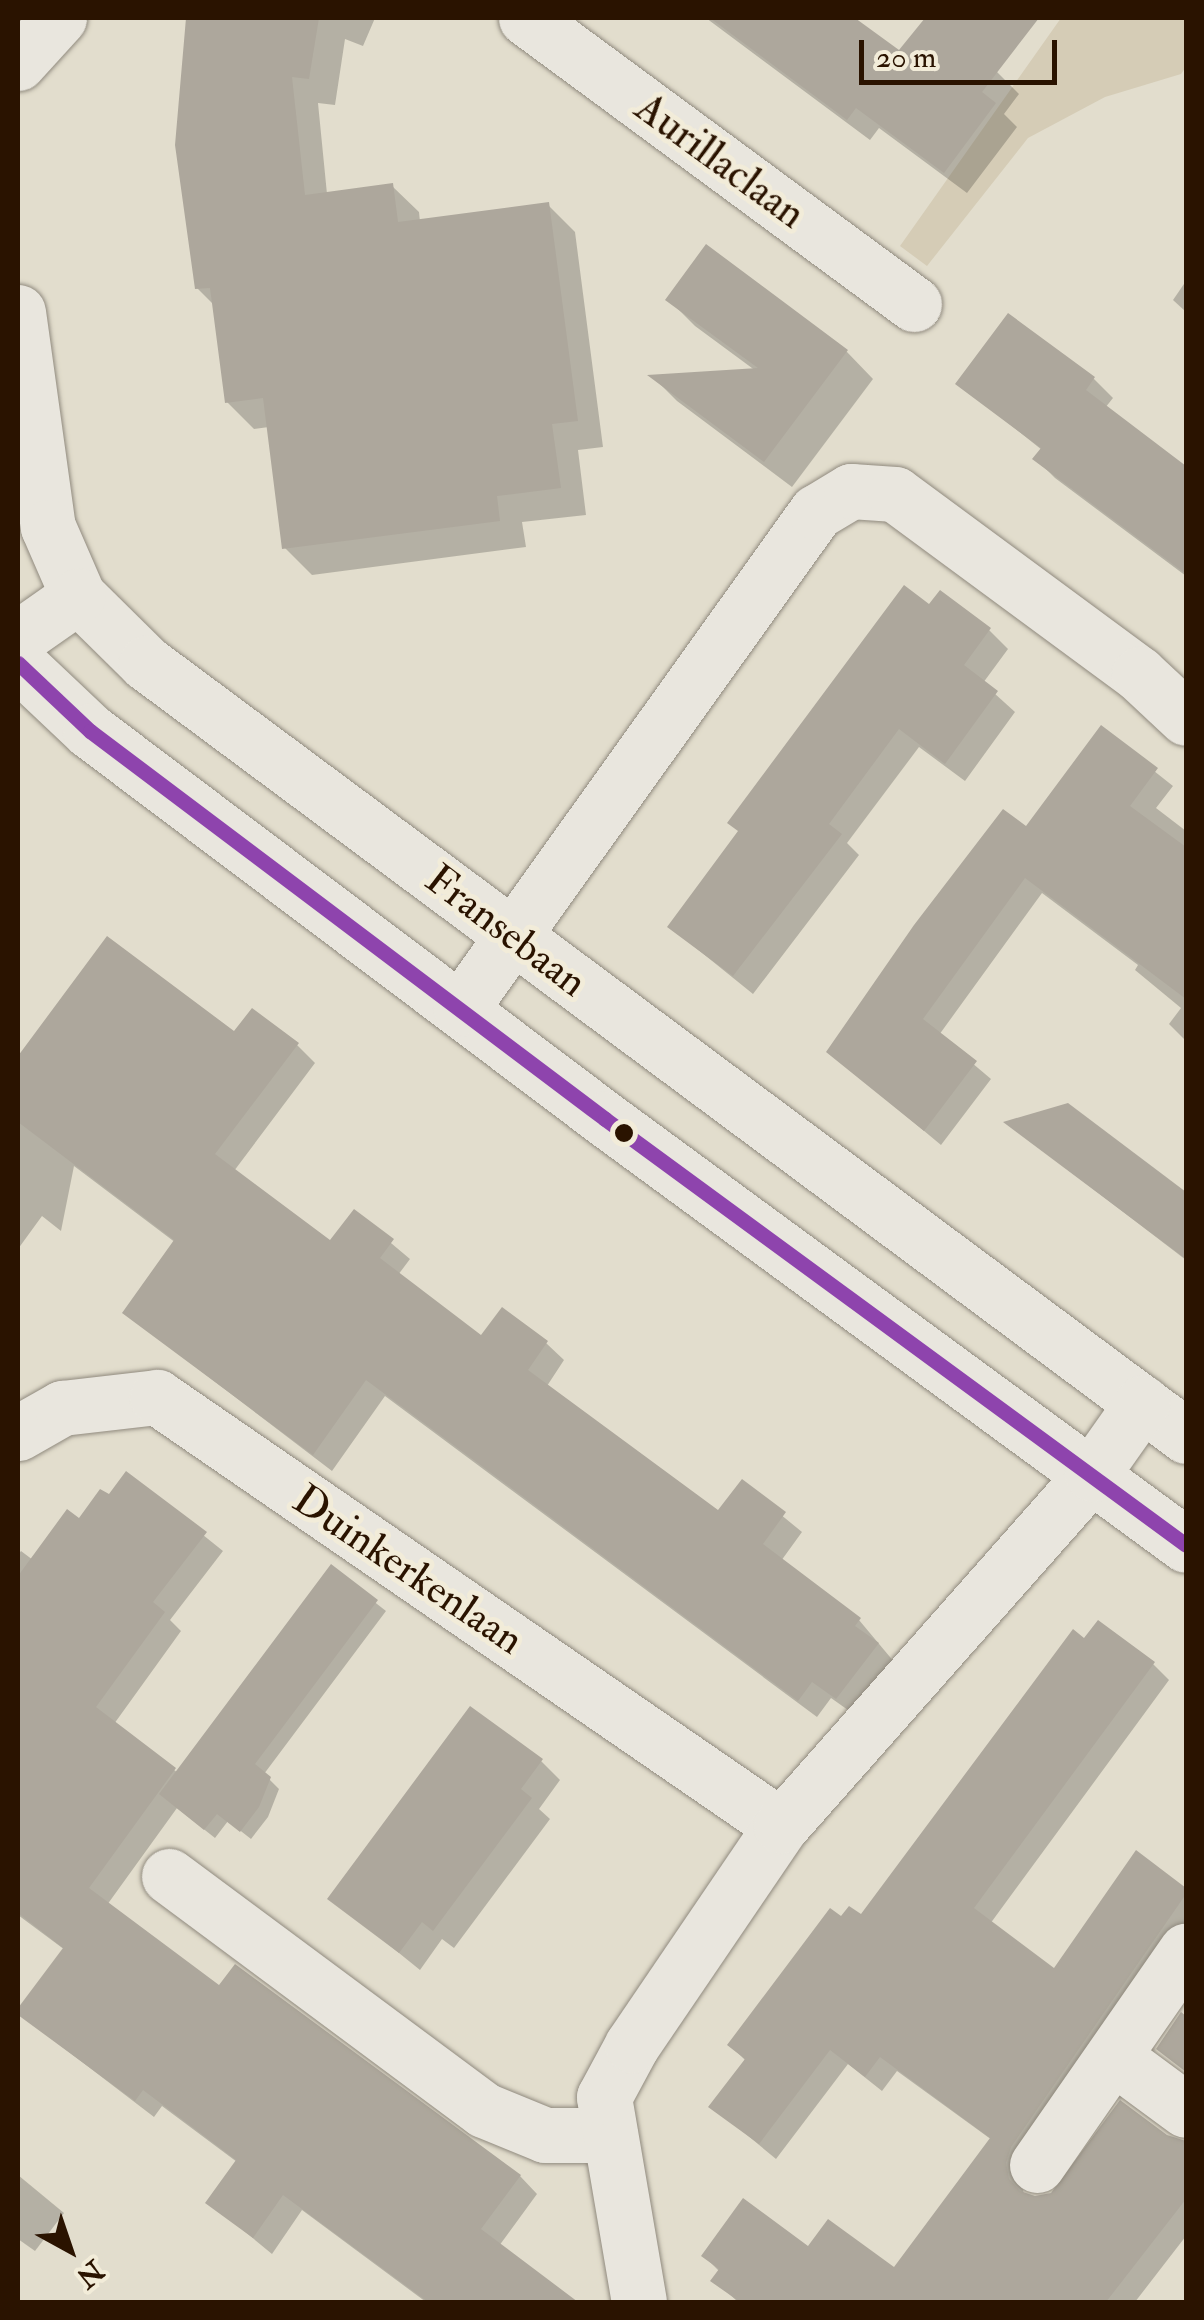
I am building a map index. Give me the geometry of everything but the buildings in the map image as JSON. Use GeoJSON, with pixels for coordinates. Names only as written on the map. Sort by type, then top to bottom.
{"type":"FeatureCollection","features":[{"type":"Feature","properties":{"kind":"street"},"geometry":{"type":"LineString","coordinates":[[18,63],[58,18]]}},
{"type":"Feature","properties":{"kind":"street","name":"Aurillaclaan"},"geometry":{"type":"LineString","coordinates":[[526,18],[914,304]]}},
{"type":"Feature","properties":{"kind":"street","name":"Fransebaan"},"geometry":{"type":"LineString","coordinates":[[18,312],[48,527],[78,596],[146,662],[1173,1423]]}},
{"type":"Feature","properties":{"kind":"street"},"geometry":{"type":"LineString","coordinates":[[462,1008],[816,512],[851,491],[895,494],[1139,674],[1186,718]]}},
{"type":"Feature","properties":{"kind":"street"},"geometry":{"type":"LineString","coordinates":[[18,638],[78,596]]}},
{"type":"Feature","properties":{"kind":"street","name":"Fransebaan"},"geometry":{"type":"LineString","coordinates":[[18,663],[90,730],[605,1119],[1186,1545]]}},
{"type":"Feature","properties":{"kind":"street","name":"Duinkerkenlaan"},"geometry":{"type":"LineString","coordinates":[[18,1433],[62,1408],[156,1397],[780,1826]]}},
{"type":"Feature","properties":{"kind":"street"},"geometry":{"type":"LineString","coordinates":[[638,2302],[604,2097],[632,2045],[780,1826],[1092,1474],[1173,1423]]}},
{"type":"Feature","properties":{"kind":"street"},"geometry":{"type":"LineString","coordinates":[[169,1876],[484,2110],[545,2135],[610,2135]]}},
{"type":"Feature","properties":{"kind":"street"},"geometry":{"type":"LineString","coordinates":[[1037,2166],[1186,1951]]}},
{"type":"Feature","properties":{"kind":"street"},"geometry":{"type":"LineString","coordinates":[[1114,2057],[1186,2110]]}},
{"type":"Feature","properties":{"kind":"shaded area"},"geometry":{"type":"Polygon","coordinates":[[[1061,18],[1186,18],[1186,67],[1181,74],[1105,97],[1028,138],[927,266],[900,246],[1061,18]]]}},
{"type":"Feature","properties":{"kind":"transit line"},"geometry":{"type":"LineString","coordinates":[[18,663],[90,731],[605,1119],[1186,1545]]}}]}
